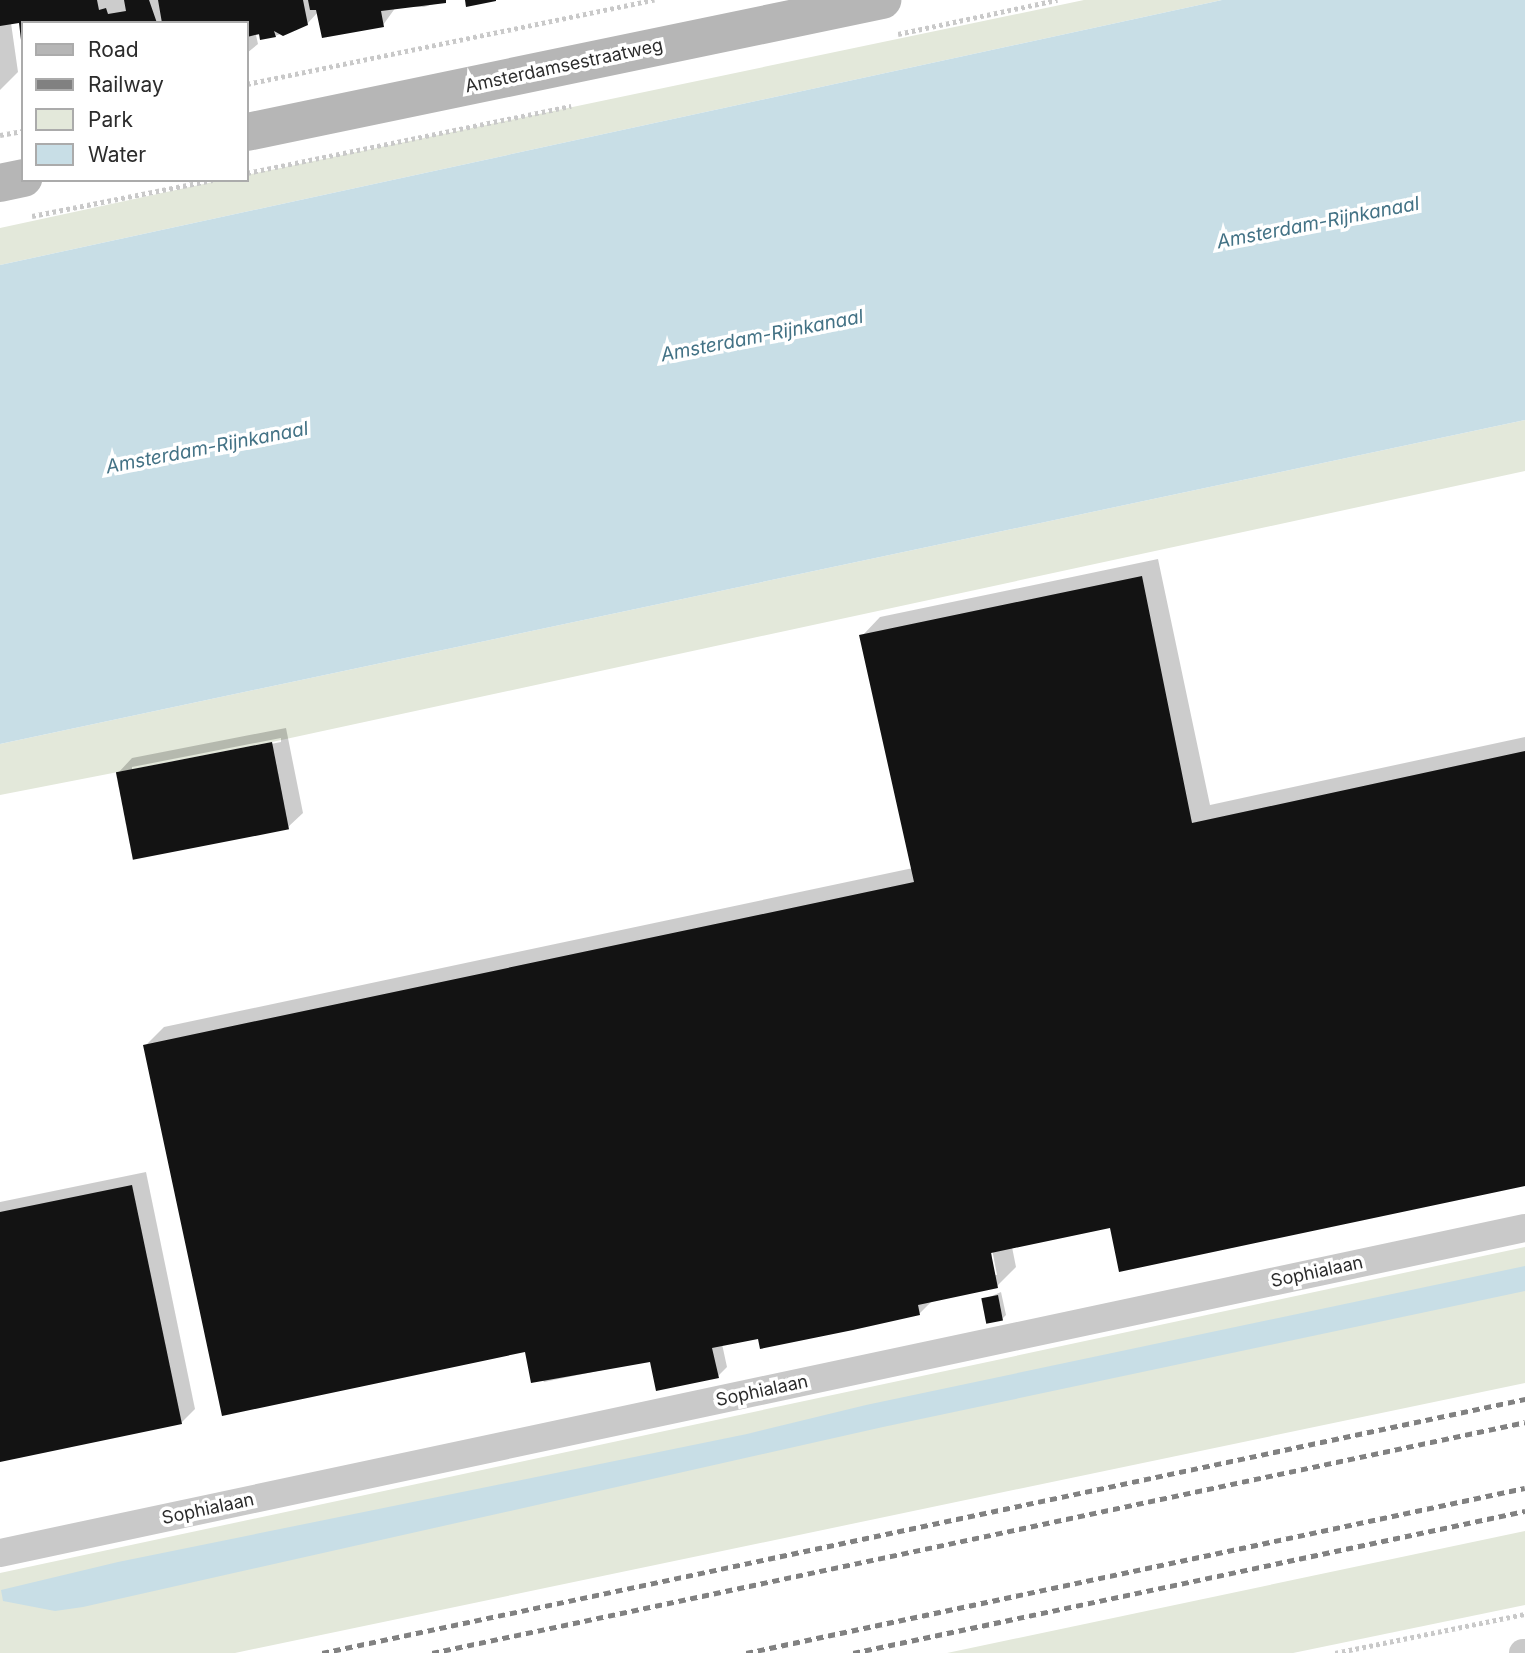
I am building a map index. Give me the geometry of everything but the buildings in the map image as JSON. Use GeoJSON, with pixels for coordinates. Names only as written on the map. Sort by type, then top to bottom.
{"type":"FeatureCollection","features":[{"type":"Feature","properties":{"kind":"main road","name":"Amsterdamsestraatweg"},"geometry":{"type":"LineString","coordinates":[[248,132],[882,0]]}},
{"type":"Feature","properties":{"kind":"main road"},"geometry":{"type":"LineString","coordinates":[[0,183],[21,178]]}},
{"type":"Feature","properties":{"kind":"street","name":"Sophialaan"},"geometry":{"type":"LineString","coordinates":[[0,1553],[1525,1228]]}},
{"type":"Feature","properties":{"kind":"path"},"geometry":{"type":"LineString","coordinates":[[248,84],[654,0]]}},
{"type":"Feature","properties":{"kind":"path"},"geometry":{"type":"LineString","coordinates":[[0,135],[21,131]]}},
{"type":"Feature","properties":{"kind":"path"},"geometry":{"type":"LineString","coordinates":[[26,217],[202,182]]}},
{"type":"Feature","properties":{"kind":"path"},"geometry":{"type":"LineString","coordinates":[[1335,1653],[1525,1614]]}},
{"type":"Feature","properties":{"kind":"green space"},"geometry":{"type":"Polygon","coordinates":[[[1084,0],[1222,0],[0,265],[0,228],[213,182],[248,182],[248,175],[1084,0]]]}},
{"type":"Feature","properties":{"kind":"green space"},"geometry":{"type":"Polygon","coordinates":[[[1525,420],[1525,471],[272,742],[0,795],[0,744],[1525,420]]]}},
{"type":"Feature","properties":{"kind":"green space"},"geometry":{"type":"Polygon","coordinates":[[[1525,1247],[1525,1383],[235,1653],[0,1653],[0,1573],[1525,1247]]]}},
{"type":"Feature","properties":{"kind":"green space"},"geometry":{"type":"Polygon","coordinates":[[[1525,1531],[1525,1605],[1293,1653],[947,1653],[1525,1531]]]}},
{"type":"Feature","properties":{"kind":"water","name":"Amsterdam-Rijnkanaal"},"geometry":{"type":"Polygon","coordinates":[[[1222,0],[1525,0],[1525,420],[0,744],[0,265],[1222,0]]]}},
{"type":"Feature","properties":{"kind":"water"},"geometry":{"type":"Polygon","coordinates":[[[1525,1266],[1525,1291],[883,1427],[83,1607],[55,1611],[3,1601],[1,1590],[118,1562],[747,1434],[866,1405],[1525,1266]]]}},
{"type":"Feature","properties":{"kind":"railway"},"geometry":{"type":"LineString","coordinates":[[322,1653],[1525,1399]]}},
{"type":"Feature","properties":{"kind":"railway"},"geometry":{"type":"LineString","coordinates":[[432,1653],[1525,1422]]}},
{"type":"Feature","properties":{"kind":"railway"},"geometry":{"type":"LineString","coordinates":[[746,1653],[1525,1488]]}},
{"type":"Feature","properties":{"kind":"railway"},"geometry":{"type":"LineString","coordinates":[[853,1653],[1525,1511]]}}]}
